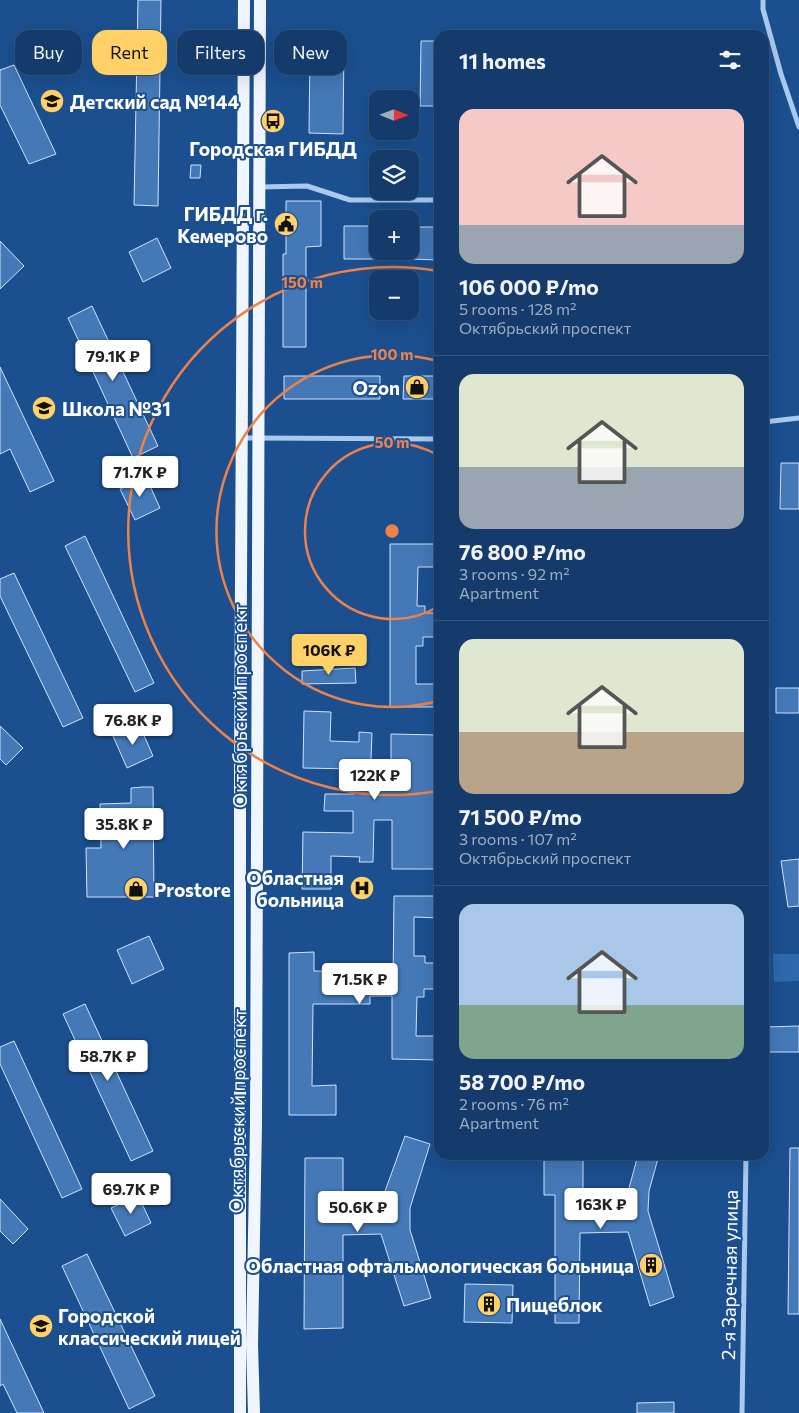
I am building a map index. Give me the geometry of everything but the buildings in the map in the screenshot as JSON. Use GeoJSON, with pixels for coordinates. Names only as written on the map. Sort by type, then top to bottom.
{"type":"FeatureCollection","features":[{"type":"Feature","properties":{"kind":"main road","name":"Октябрьский проспект"},"geometry":{"type":"LineString","coordinates":[[240,1413],[244,0]]}},
{"type":"Feature","properties":{"kind":"main road","name":"Октябрьский проспект"},"geometry":{"type":"LineString","coordinates":[[254,1413],[252,1346],[256,1114],[260,0]]}},
{"type":"Feature","properties":{"kind":"street"},"geometry":{"type":"LineString","coordinates":[[763,0],[763,9],[769,30]]}},
{"type":"Feature","properties":{"kind":"street"},"geometry":{"type":"LineString","coordinates":[[769,31],[799,127]]}},
{"type":"Feature","properties":{"kind":"street"},"geometry":{"type":"LineString","coordinates":[[259,187],[307,186],[350,200],[434,200]]}},
{"type":"Feature","properties":{"kind":"street"},"geometry":{"type":"LineString","coordinates":[[769,421],[799,418]]}},
{"type":"Feature","properties":{"kind":"street"},"geometry":{"type":"LineString","coordinates":[[242,438],[434,439]]}},
{"type":"Feature","properties":{"kind":"street","name":"2-я Заречная улица"},"geometry":{"type":"LineString","coordinates":[[742,1413],[746,1160]]}},
{"type":"Feature","properties":{"kind":"shaded area"},"geometry":{"type":"Polygon","coordinates":[[[773,954],[799,954],[799,981],[774,982],[773,954]]]}},
{"type":"Feature","properties":{"kind":"place","name":"Детский сад №144"},"geometry":{"type":"Point","coordinates":[52,101]}},
{"type":"Feature","properties":{"kind":"place","name":"Городская ГИБДД"},"geometry":{"type":"Point","coordinates":[273,121]}},
{"type":"Feature","properties":{"kind":"place","name":"ГИБДД г. Кемерово"},"geometry":{"type":"Point","coordinates":[286,224]}},
{"type":"Feature","properties":{"kind":"place","name":"Ozon"},"geometry":{"type":"Point","coordinates":[417,387]}},
{"type":"Feature","properties":{"kind":"place","name":"Школа №31"},"geometry":{"type":"Point","coordinates":[44,408]}},
{"type":"Feature","properties":{"kind":"place","name":"Областная больница"},"geometry":{"type":"Point","coordinates":[362,888]}},
{"type":"Feature","properties":{"kind":"place","name":"Prostore"},"geometry":{"type":"Point","coordinates":[136,889]}},
{"type":"Feature","properties":{"kind":"place","name":"Областная офтальмологическая больница"},"geometry":{"type":"Point","coordinates":[651,1265]}},
{"type":"Feature","properties":{"kind":"place","name":"Пищеблок"},"geometry":{"type":"Point","coordinates":[489,1304]}},
{"type":"Feature","properties":{"kind":"place","name":"Городской классический лицей"},"geometry":{"type":"Point","coordinates":[41,1326]}}]}
